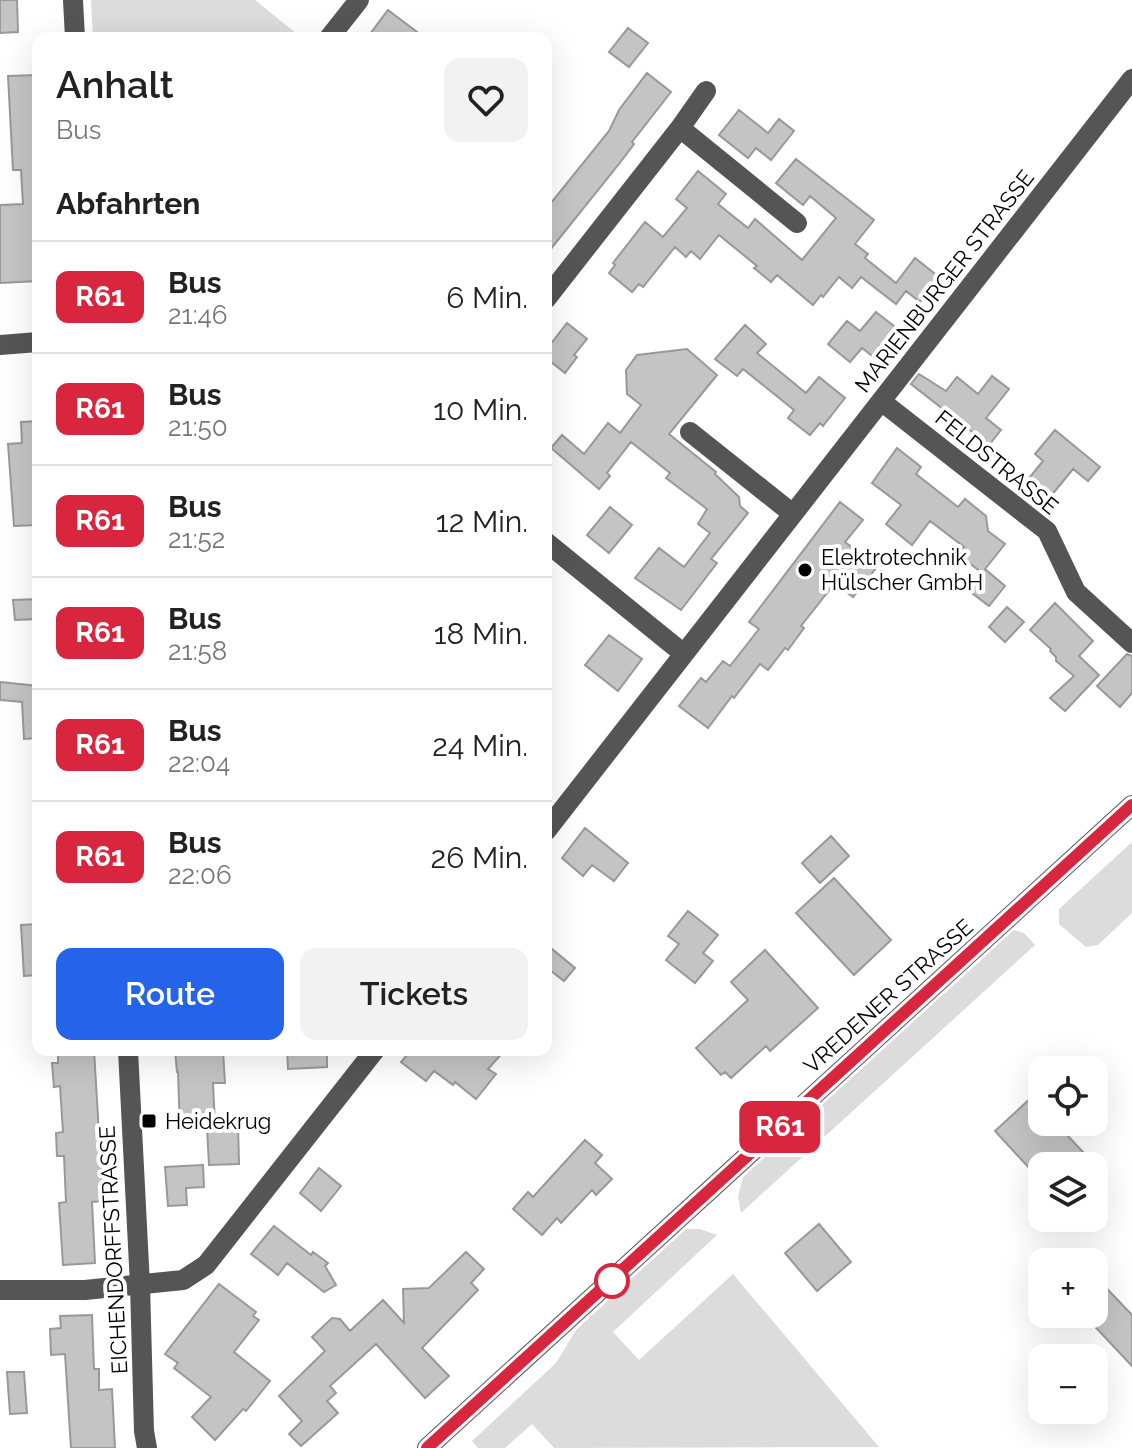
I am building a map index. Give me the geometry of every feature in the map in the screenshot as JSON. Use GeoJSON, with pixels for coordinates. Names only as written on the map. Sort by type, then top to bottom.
{"type":"FeatureCollection","features":[{"type":"Feature","properties":{"kind":"street"},"geometry":{"type":"LineString","coordinates":[[73,0],[75,32]]}},
{"type":"Feature","properties":{"kind":"street"},"geometry":{"type":"LineString","coordinates":[[334,32],[359,0]]}},
{"type":"Feature","properties":{"kind":"street","name":"MARIENBURGER STRASSE"},"geometry":{"type":"LineString","coordinates":[[552,823],[1132,79]]}},
{"type":"Feature","properties":{"kind":"street"},"geometry":{"type":"LineString","coordinates":[[552,291],[706,91]]}},
{"type":"Feature","properties":{"kind":"street"},"geometry":{"type":"LineString","coordinates":[[680,128],[797,223]]}},
{"type":"Feature","properties":{"kind":"street"},"geometry":{"type":"LineString","coordinates":[[0,345],[32,342]]}},
{"type":"Feature","properties":{"kind":"street","name":"FELDSTRASSE"},"geometry":{"type":"LineString","coordinates":[[881,401],[1047,531],[1076,592],[1132,643]]}},
{"type":"Feature","properties":{"kind":"street"},"geometry":{"type":"LineString","coordinates":[[690,432],[793,514]]}},
{"type":"Feature","properties":{"kind":"street"},"geometry":{"type":"LineString","coordinates":[[552,547],[684,654]]}},
{"type":"Feature","properties":{"kind":"street","name":"VREDENER STRASSE"},"geometry":{"type":"LineString","coordinates":[[427,1448],[1132,805]]}},
{"type":"Feature","properties":{"kind":"street","name":"EICHENDORFFSTRASSE"},"geometry":{"type":"LineString","coordinates":[[128,1056],[147,1448]]}},
{"type":"Feature","properties":{"kind":"street"},"geometry":{"type":"LineString","coordinates":[[0,1290],[85,1290],[183,1280],[206,1265],[370,1056]]}},
{"type":"Feature","properties":{"kind":"shaded area"},"geometry":{"type":"Polygon","coordinates":[[[91,0],[255,0],[295,32],[93,32],[91,0]]]}},
{"type":"Feature","properties":{"kind":"shaded area"},"geometry":{"type":"Polygon","coordinates":[[[1132,842],[1132,913],[1098,945],[1086,947],[1059,924],[1059,909],[1132,842]]]}},
{"type":"Feature","properties":{"kind":"shaded area"},"geometry":{"type":"Polygon","coordinates":[[[1014,930],[1024,933],[1035,945],[741,1213],[738,1197],[743,1177],[1014,930]]]}},
{"type":"Feature","properties":{"kind":"shaded area"},"geometry":{"type":"Polygon","coordinates":[[[686,1229],[700,1229],[717,1235],[613,1332],[639,1360],[733,1274],[879,1447],[554,1448],[532,1424],[505,1448],[478,1448],[472,1441],[556,1363],[576,1330],[686,1229]]]}},
{"type":"Feature","properties":{"kind":"building"},"geometry":{"type":"Polygon","coordinates":[[[0,0],[17,0],[18,32],[0,33],[0,0]]]}},
{"type":"Feature","properties":{"kind":"building"},"geometry":{"type":"Polygon","coordinates":[[[388,10],[417,32],[372,32],[388,10]]]}},
{"type":"Feature","properties":{"kind":"building"},"geometry":{"type":"Polygon","coordinates":[[[628,28],[648,43],[629,67],[609,52],[628,28]]]}},
{"type":"Feature","properties":{"kind":"building"},"geometry":{"type":"Polygon","coordinates":[[[647,73],[671,92],[619,164],[552,248],[552,202],[609,131],[619,110],[647,73]]]}},
{"type":"Feature","properties":{"kind":"building"},"geometry":{"type":"Polygon","coordinates":[[[32,75],[32,281],[0,283],[0,205],[23,204],[21,170],[13,170],[8,76],[32,75]]]}},
{"type":"Feature","properties":{"kind":"building"},"geometry":{"type":"Polygon","coordinates":[[[739,110],[768,133],[779,119],[794,131],[771,160],[756,148],[748,158],[719,135],[739,110]]]}},
{"type":"Feature","properties":{"kind":"building"},"geometry":{"type":"Polygon","coordinates":[[[796,159],[874,220],[855,244],[868,254],[865,258],[896,283],[915,258],[940,278],[920,302],[906,291],[896,304],[861,277],[852,288],[839,277],[813,305],[777,275],[771,282],[754,268],[757,266],[719,235],[700,259],[691,251],[686,257],[675,247],[643,287],[639,284],[632,292],[609,273],[615,265],[613,263],[645,222],[663,237],[687,208],[676,199],[698,171],[726,194],[718,204],[748,228],[755,219],[802,260],[836,218],[810,196],[803,205],[776,183],[796,159]]]}},
{"type":"Feature","properties":{"kind":"building"},"geometry":{"type":"Polygon","coordinates":[[[876,312],[899,330],[876,359],[862,348],[850,362],[828,344],[847,321],[860,331],[876,312]]]}},
{"type":"Feature","properties":{"kind":"building"},"geometry":{"type":"Polygon","coordinates":[[[567,323],[587,339],[565,373],[552,363],[552,342],[567,323]]]}},
{"type":"Feature","properties":{"kind":"building"},"geometry":{"type":"Polygon","coordinates":[[[745,325],[766,344],[757,353],[806,393],[819,377],[845,398],[823,426],[820,423],[810,435],[788,418],[794,410],[743,369],[737,376],[715,359],[745,325]]]}},
{"type":"Feature","properties":{"kind":"building"},"geometry":{"type":"Polygon","coordinates":[[[687,349],[717,375],[669,434],[716,472],[739,497],[740,506],[748,513],[711,559],[717,563],[681,610],[635,578],[659,548],[684,567],[710,533],[698,524],[707,509],[666,478],[670,473],[631,442],[599,489],[552,449],[562,435],[584,454],[608,423],[620,433],[641,405],[627,394],[626,370],[637,355],[687,349]]]}},
{"type":"Feature","properties":{"kind":"building"},"geometry":{"type":"Polygon","coordinates":[[[919,374],[946,391],[957,377],[978,394],[992,376],[1009,389],[986,418],[1001,430],[989,445],[911,384],[919,374]]]}},
{"type":"Feature","properties":{"kind":"building"},"geometry":{"type":"Polygon","coordinates":[[[32,421],[32,525],[14,526],[8,444],[22,443],[21,422],[32,421]]]}},
{"type":"Feature","properties":{"kind":"building"},"geometry":{"type":"Polygon","coordinates":[[[1055,430],[1100,467],[1088,481],[1073,469],[1051,496],[1029,478],[1043,461],[1035,454],[1055,430]]]}},
{"type":"Feature","properties":{"kind":"building"},"geometry":{"type":"Polygon","coordinates":[[[897,448],[921,467],[916,474],[958,507],[965,499],[986,516],[988,531],[1005,544],[985,569],[1005,586],[989,606],[968,590],[982,573],[958,554],[964,547],[930,521],[912,545],[886,524],[901,505],[872,483],[897,448]]]}},
{"type":"Feature","properties":{"kind":"building"},"geometry":{"type":"Polygon","coordinates":[[[840,502],[863,520],[845,542],[877,567],[853,597],[835,583],[801,626],[804,628],[788,650],[785,648],[768,670],[760,664],[708,728],[679,706],[701,678],[706,682],[723,661],[730,666],[759,629],[749,622],[840,502]]]}},
{"type":"Feature","properties":{"kind":"building"},"geometry":{"type":"Polygon","coordinates":[[[610,507],[632,525],[609,553],[587,535],[610,507]]]}},
{"type":"Feature","properties":{"kind":"building"},"geometry":{"type":"Polygon","coordinates":[[[32,599],[32,619],[15,620],[13,600],[32,599]]]}},
{"type":"Feature","properties":{"kind":"building"},"geometry":{"type":"Polygon","coordinates":[[[1055,603],[1093,641],[1079,656],[1099,675],[1065,711],[1050,698],[1074,676],[1056,661],[1051,649],[1030,630],[1055,603]]]}},
{"type":"Feature","properties":{"kind":"building"},"geometry":{"type":"Polygon","coordinates":[[[1007,607],[1024,622],[1005,642],[989,627],[1007,607]]]}},
{"type":"Feature","properties":{"kind":"building"},"geometry":{"type":"Polygon","coordinates":[[[609,635],[642,659],[618,691],[585,665],[609,635]]]}},
{"type":"Feature","properties":{"kind":"building"},"geometry":{"type":"Polygon","coordinates":[[[1127,654],[1132,656],[1132,693],[1120,707],[1097,686],[1127,654]]]}},
{"type":"Feature","properties":{"kind":"building"},"geometry":{"type":"Polygon","coordinates":[[[0,682],[32,685],[32,738],[24,739],[22,702],[0,700],[0,682]]]}},
{"type":"Feature","properties":{"kind":"building"},"geometry":{"type":"Polygon","coordinates":[[[585,828],[628,863],[614,881],[592,865],[583,876],[562,858],[585,828]]]}},
{"type":"Feature","properties":{"kind":"building"},"geometry":{"type":"Polygon","coordinates":[[[831,836],[849,856],[820,883],[802,863],[831,836]]]}},
{"type":"Feature","properties":{"kind":"building"},"geometry":{"type":"Polygon","coordinates":[[[834,878],[891,940],[854,975],[796,913],[834,878]]]}},
{"type":"Feature","properties":{"kind":"building"},"geometry":{"type":"Polygon","coordinates":[[[688,911],[718,935],[703,953],[713,961],[695,983],[666,960],[679,944],[668,936],[688,911]]]}},
{"type":"Feature","properties":{"kind":"building"},"geometry":{"type":"Polygon","coordinates":[[[32,924],[32,975],[24,976],[21,925],[32,924]]]}},
{"type":"Feature","properties":{"kind":"building"},"geometry":{"type":"Polygon","coordinates":[[[552,949],[575,968],[564,981],[552,972],[552,949]]]}},
{"type":"Feature","properties":{"kind":"building"},"geometry":{"type":"Polygon","coordinates":[[[765,950],[818,1008],[770,1051],[766,1046],[731,1078],[725,1072],[721,1075],[696,1048],[748,1000],[731,982],[765,950]]]}},
{"type":"Feature","properties":{"kind":"building"},"geometry":{"type":"Polygon","coordinates":[[[58,1056],[94,1056],[103,1201],[92,1202],[95,1263],[63,1265],[59,1203],[66,1202],[64,1156],[57,1156],[56,1133],[63,1132],[60,1086],[54,1087],[52,1063],[58,1063],[58,1056]]]}},
{"type":"Feature","properties":{"kind":"building"},"geometry":{"type":"Polygon","coordinates":[[[176,1056],[223,1056],[225,1083],[213,1083],[215,1125],[238,1124],[239,1164],[209,1165],[207,1128],[180,1130],[176,1056]]]}},
{"type":"Feature","properties":{"kind":"building"},"geometry":{"type":"Polygon","coordinates":[[[287,1056],[327,1056],[327,1067],[288,1069],[287,1056]]]}},
{"type":"Feature","properties":{"kind":"building"},"geometry":{"type":"Polygon","coordinates":[[[406,1056],[500,1056],[488,1069],[496,1074],[476,1099],[455,1082],[453,1085],[434,1071],[426,1081],[401,1062],[406,1056]]]}},
{"type":"Feature","properties":{"kind":"building"},"geometry":{"type":"Polygon","coordinates":[[[1028,1101],[1028,1136],[1068,1136],[1083,1152],[1028,1152],[1028,1167],[995,1131],[1028,1101]]]}},
{"type":"Feature","properties":{"kind":"building"},"geometry":{"type":"Polygon","coordinates":[[[585,1140],[602,1155],[595,1163],[612,1179],[596,1195],[592,1190],[561,1223],[557,1218],[542,1235],[513,1209],[528,1192],[533,1197],[585,1140]]]}},
{"type":"Feature","properties":{"kind":"building"},"geometry":{"type":"Polygon","coordinates":[[[203,1165],[204,1187],[186,1188],[187,1205],[168,1206],[165,1167],[203,1165]]]}},
{"type":"Feature","properties":{"kind":"building"},"geometry":{"type":"Polygon","coordinates":[[[319,1168],[341,1186],[321,1211],[300,1193],[319,1168]]]}},
{"type":"Feature","properties":{"kind":"building"},"geometry":{"type":"Polygon","coordinates":[[[819,1224],[851,1262],[817,1291],[785,1253],[819,1224]]]}},
{"type":"Feature","properties":{"kind":"building"},"geometry":{"type":"Polygon","coordinates":[[[274,1226],[311,1255],[313,1252],[328,1263],[325,1266],[336,1285],[324,1292],[287,1263],[278,1275],[251,1254],[274,1226]]]}},
{"type":"Feature","properties":{"kind":"building"},"geometry":{"type":"Polygon","coordinates":[[[466,1252],[484,1269],[471,1283],[478,1290],[422,1348],[449,1376],[425,1398],[376,1344],[330,1386],[336,1393],[327,1401],[338,1413],[301,1446],[289,1434],[302,1421],[279,1396],[325,1351],[312,1337],[332,1318],[340,1319],[350,1331],[383,1300],[404,1323],[403,1289],[429,1288],[466,1252]]]}},
{"type":"Feature","properties":{"kind":"building"},"geometry":{"type":"Polygon","coordinates":[[[219,1284],[256,1312],[253,1316],[259,1320],[234,1352],[270,1381],[246,1411],[243,1409],[215,1440],[192,1417],[211,1397],[174,1368],[178,1363],[165,1354],[219,1284]]]}},
{"type":"Feature","properties":{"kind":"building"},"geometry":{"type":"Polygon","coordinates":[[[1108,1290],[1132,1315],[1132,1366],[1096,1328],[1108,1328],[1108,1290]]]}},
{"type":"Feature","properties":{"kind":"building"},"geometry":{"type":"Polygon","coordinates":[[[92,1315],[94,1369],[99,1369],[99,1390],[112,1389],[115,1448],[71,1448],[65,1354],[51,1355],[50,1329],[61,1328],[60,1316],[92,1315]]]}},
{"type":"Feature","properties":{"kind":"building"},"geometry":{"type":"Polygon","coordinates":[[[7,1372],[24,1372],[27,1413],[10,1414],[7,1372]]]}},
{"type":"Feature","properties":{"kind":"bus line","name":"R61"},"geometry":{"type":"LineString","coordinates":[[427,1448],[1132,805]]}},
{"type":"Feature","properties":{"kind":"place","name":"Elektrotechnik Hülscher GmbH"},"geometry":{"type":"Point","coordinates":[805,570]}},
{"type":"Feature","properties":{"kind":"place","name":"Heidekrug"},"geometry":{"type":"Point","coordinates":[149,1121]}}]}
